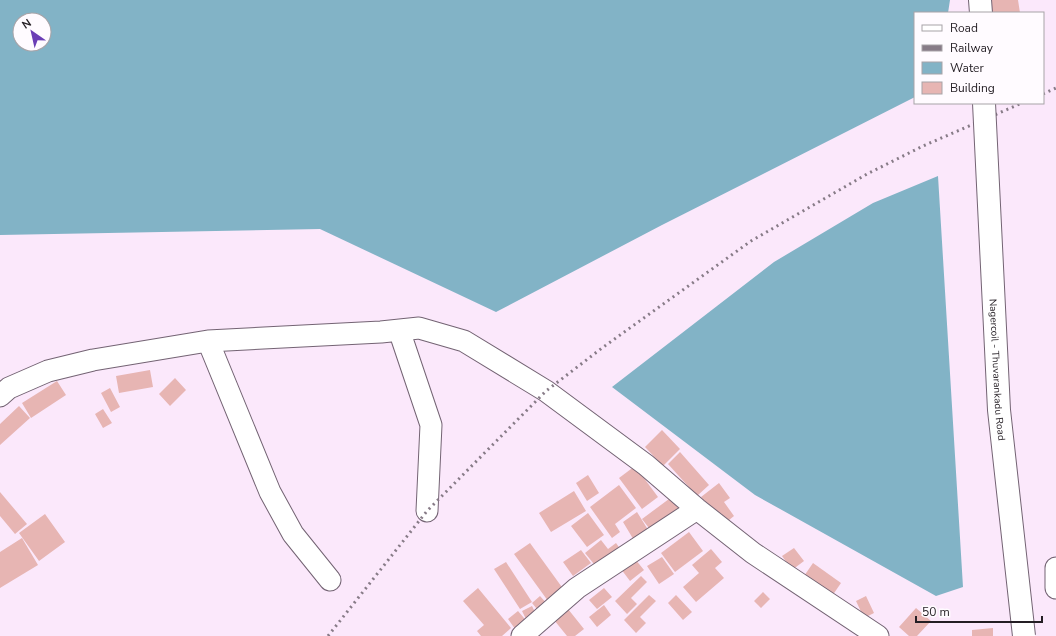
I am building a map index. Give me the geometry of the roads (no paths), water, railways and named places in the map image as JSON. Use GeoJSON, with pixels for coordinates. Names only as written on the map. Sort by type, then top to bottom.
{"type":"FeatureCollection","features":[{"type":"Feature","properties":{"kind":"main road"},"geometry":{"type":"LineString","coordinates":[[980,0],[981,12]]}},
{"type":"Feature","properties":{"kind":"main road","name":"Nagercoil - Thuvarankadu Road"},"geometry":{"type":"LineString","coordinates":[[984,104],[999,410],[1024,636]]}},
{"type":"Feature","properties":{"kind":"street"},"geometry":{"type":"LineString","coordinates":[[0,396],[9,388],[48,371],[93,360],[208,341],[419,328],[464,341],[546,391],[646,465],[697,509],[753,553],[878,636]]}},
{"type":"Feature","properties":{"kind":"street"},"geometry":{"type":"LineString","coordinates":[[399,330],[431,425],[426,510]]}},
{"type":"Feature","properties":{"kind":"street"},"geometry":{"type":"LineString","coordinates":[[208,341],[270,492],[293,534],[330,580]]}},
{"type":"Feature","properties":{"kind":"street"},"geometry":{"type":"LineString","coordinates":[[522,636],[577,588],[697,509]]}},
{"type":"Feature","properties":{"kind":"street"},"geometry":{"type":"LineString","coordinates":[[1056,568],[1056,588]]}},
{"type":"Feature","properties":{"kind":"water"},"geometry":{"type":"Polygon","coordinates":[[[0,0],[950,0],[948,12],[914,12],[914,98],[662,225],[496,312],[320,229],[0,235],[0,0]]]}},
{"type":"Feature","properties":{"kind":"water"},"geometry":{"type":"Polygon","coordinates":[[[938,176],[963,587],[936,596],[755,495],[612,387],[774,262],[873,203],[938,176]]]}},
{"type":"Feature","properties":{"kind":"railway"},"geometry":{"type":"LineString","coordinates":[[1044,94],[1056,88]]}},
{"type":"Feature","properties":{"kind":"railway"},"geometry":{"type":"LineString","coordinates":[[328,636],[427,511],[546,391],[602,348],[751,241],[867,174],[923,146],[1020,104]]}}]}
